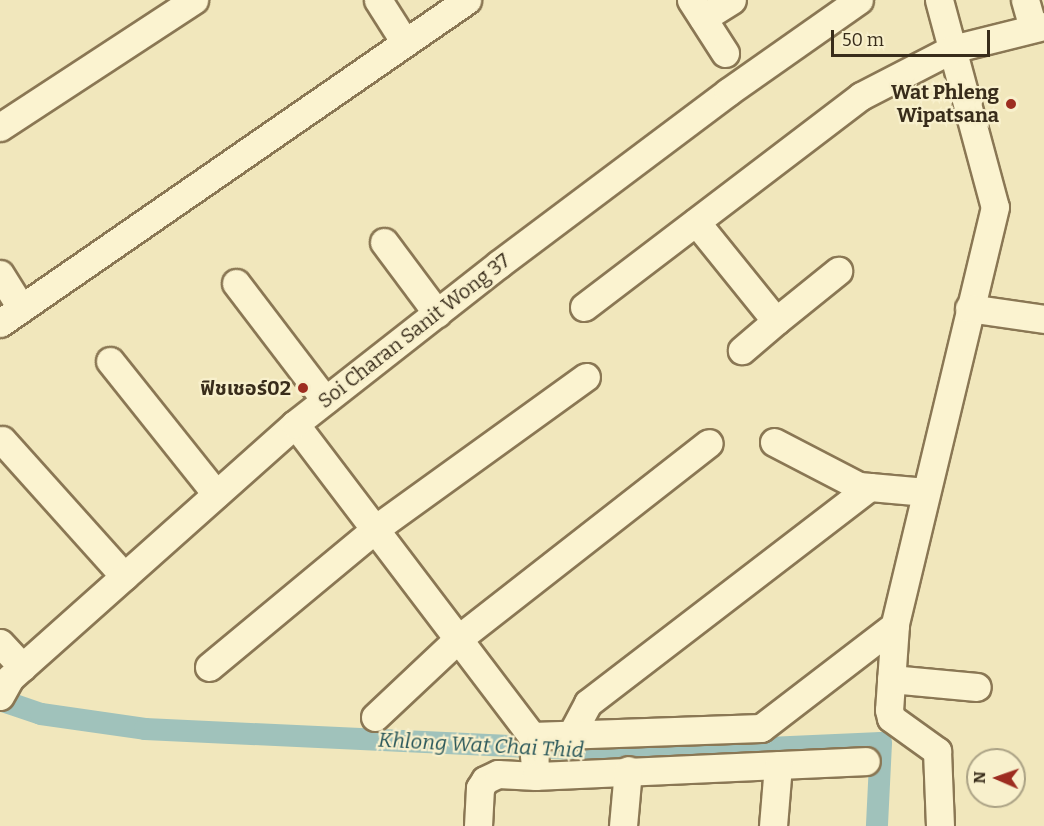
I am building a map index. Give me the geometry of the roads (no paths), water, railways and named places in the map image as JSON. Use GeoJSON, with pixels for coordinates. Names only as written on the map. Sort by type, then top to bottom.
{"type":"FeatureCollection","features":[{"type":"Feature","properties":{"kind":"street"},"geometry":{"type":"LineString","coordinates":[[0,127],[194,0]]}},
{"type":"Feature","properties":{"kind":"street"},"geometry":{"type":"LineString","coordinates":[[378,0],[404,41]]}},
{"type":"Feature","properties":{"kind":"street"},"geometry":{"type":"LineString","coordinates":[[0,274],[11,316],[404,41],[467,0]]}},
{"type":"Feature","properties":{"kind":"street"},"geometry":{"type":"LineString","coordinates":[[725,53],[697,9],[732,0]]}},
{"type":"Feature","properties":{"kind":"street","name":"Soi Charan Sanit Wong 37"},"geometry":{"type":"LineString","coordinates":[[11,680],[295,424],[728,92],[859,0]]}},
{"type":"Feature","properties":{"kind":"street"},"geometry":{"type":"LineString","coordinates":[[939,0],[995,207],[895,624],[891,718],[937,752],[940,826]]}},
{"type":"Feature","properties":{"kind":"street"},"geometry":{"type":"LineString","coordinates":[[584,307],[861,96],[952,49],[1038,27],[1025,0]]}},
{"type":"Feature","properties":{"kind":"street"},"geometry":{"type":"LineString","coordinates":[[696,222],[776,321]]}},
{"type":"Feature","properties":{"kind":"street"},"geometry":{"type":"LineString","coordinates":[[384,242],[437,313]]}},
{"type":"Feature","properties":{"kind":"street"},"geometry":{"type":"LineString","coordinates":[[742,350],[838,271]]}},
{"type":"Feature","properties":{"kind":"street"},"geometry":{"type":"LineString","coordinates":[[236,284],[325,400]]}},
{"type":"Feature","properties":{"kind":"street"},"geometry":{"type":"LineString","coordinates":[[969,308],[1044,320]]}},
{"type":"Feature","properties":{"kind":"street"},"geometry":{"type":"LineString","coordinates":[[110,361],[216,494]]}},
{"type":"Feature","properties":{"kind":"street"},"geometry":{"type":"LineString","coordinates":[[209,667],[375,529],[586,377]]}},
{"type":"Feature","properties":{"kind":"street"},"geometry":{"type":"LineString","coordinates":[[295,424],[458,639],[534,751],[627,770],[866,761]]}},
{"type":"Feature","properties":{"kind":"street"},"geometry":{"type":"LineString","coordinates":[[2,440],[124,576]]}},
{"type":"Feature","properties":{"kind":"street"},"geometry":{"type":"LineString","coordinates":[[774,442],[859,486],[926,492]]}},
{"type":"Feature","properties":{"kind":"street"},"geometry":{"type":"LineString","coordinates":[[375,717],[458,639],[709,443]]}},
{"type":"Feature","properties":{"kind":"street"},"geometry":{"type":"LineString","coordinates":[[572,735],[588,703],[870,487]]}},
{"type":"Feature","properties":{"kind":"street"},"geometry":{"type":"LineString","coordinates":[[478,826],[480,788],[485,780],[534,751],[572,735],[761,728],[895,624]]}},
{"type":"Feature","properties":{"kind":"street"},"geometry":{"type":"LineString","coordinates":[[0,643],[11,680]]}},
{"type":"Feature","properties":{"kind":"street"},"geometry":{"type":"LineString","coordinates":[[891,679],[977,687]]}},
{"type":"Feature","properties":{"kind":"street"},"geometry":{"type":"LineString","coordinates":[[773,826],[778,765]]}},
{"type":"Feature","properties":{"kind":"street"},"geometry":{"type":"LineString","coordinates":[[623,826],[627,770]]}},
{"type":"Feature","properties":{"kind":"waterway","name":"Khlong Wat Chai Thid"},"geometry":{"type":"LineString","coordinates":[[0,700],[41,714],[145,729],[659,753],[881,743],[877,826]]}},
{"type":"Feature","properties":{"kind":"place","name":"Wat Phleng Wipatsana"},"geometry":{"type":"Point","coordinates":[1011,104]}},
{"type":"Feature","properties":{"kind":"place","name":"ฟิชเชอร์02"},"geometry":{"type":"Point","coordinates":[303,388]}}]}
